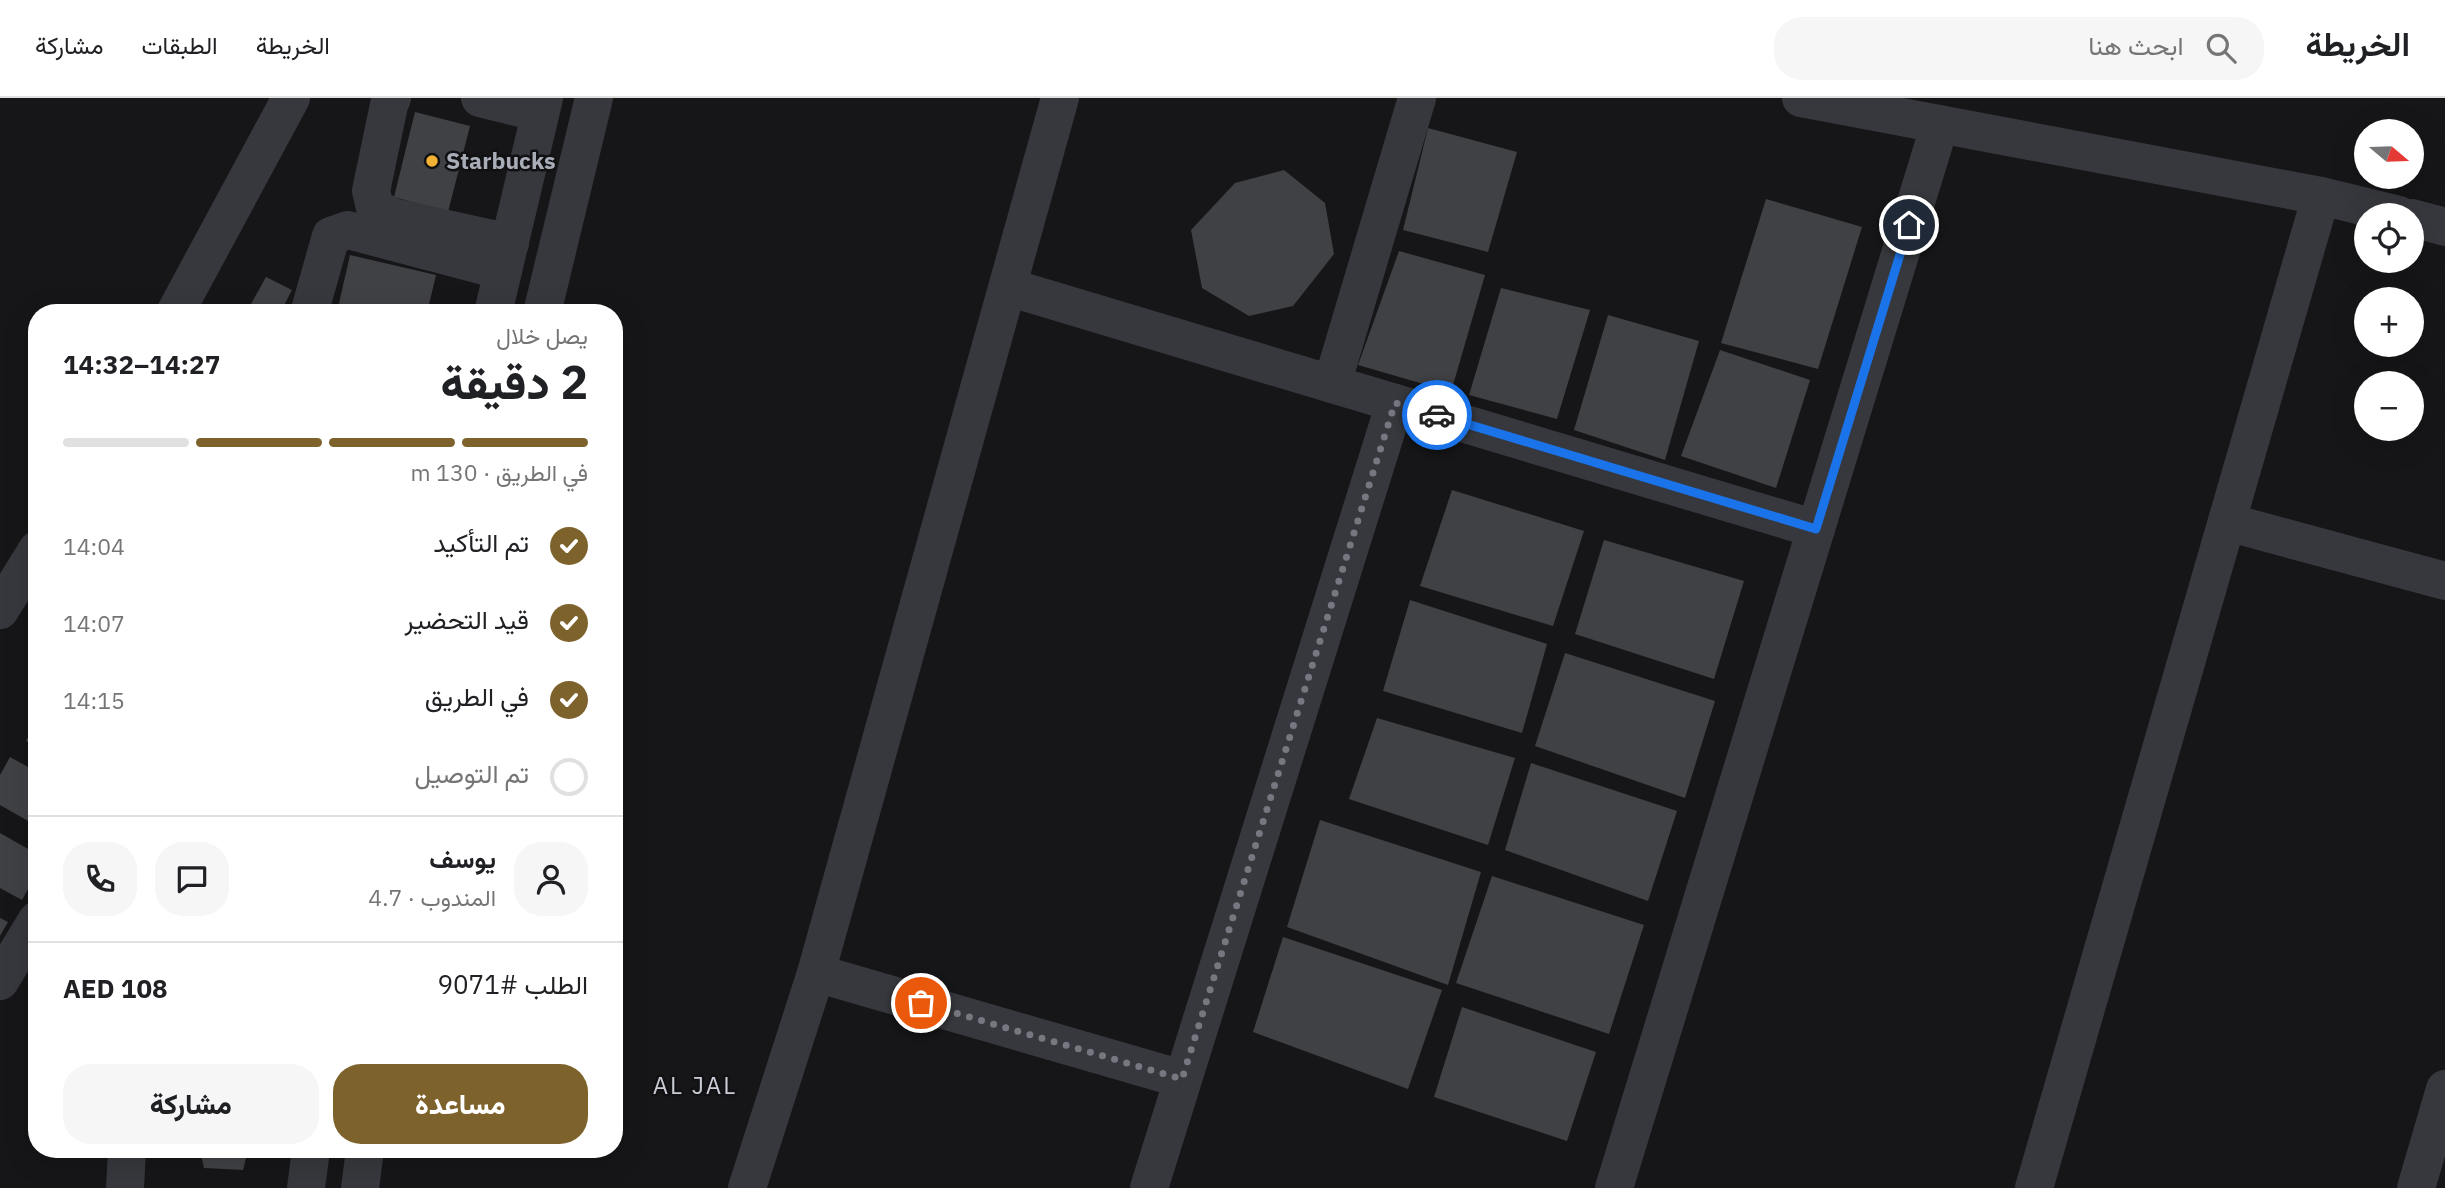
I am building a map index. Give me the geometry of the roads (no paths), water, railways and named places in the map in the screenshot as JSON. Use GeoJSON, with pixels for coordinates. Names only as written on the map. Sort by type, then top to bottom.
{"type":"FeatureCollection","features":[{"type":"Feature","properties":{"kind":"street"},"geometry":{"type":"LineString","coordinates":[[180,304],[291,98]]}},
{"type":"Feature","properties":{"kind":"street"},"geometry":{"type":"LineString","coordinates":[[392,98],[371,191],[375,208],[393,217],[507,257]]}},
{"type":"Feature","properties":{"kind":"street"},"geometry":{"type":"LineString","coordinates":[[481,98],[542,106],[495,304]]}},
{"type":"Feature","properties":{"kind":"street"},"geometry":{"type":"LineString","coordinates":[[544,304],[594,98]]}},
{"type":"Feature","properties":{"kind":"street"},"geometry":{"type":"LineString","coordinates":[[747,1188],[816,972],[1060,98]]}},
{"type":"Feature","properties":{"kind":"street"},"geometry":{"type":"LineString","coordinates":[[1332,384],[1417,98]]}},
{"type":"Feature","properties":{"kind":"street"},"geometry":{"type":"LineString","coordinates":[[1801,98],[2354,204]]}},
{"type":"Feature","properties":{"kind":"street"},"geometry":{"type":"LineString","coordinates":[[1614,1188],[1940,124]]}},
{"type":"Feature","properties":{"kind":"street"},"geometry":{"type":"LineString","coordinates":[[2034,1188],[2321,196]]}},
{"type":"Feature","properties":{"kind":"street"},"geometry":{"type":"LineString","coordinates":[[2424,221],[2445,227]]}},
{"type":"Feature","properties":{"kind":"street"},"geometry":{"type":"LineString","coordinates":[[312,304],[331,236],[348,230],[507,257]]}},
{"type":"Feature","properties":{"kind":"street"},"geometry":{"type":"LineString","coordinates":[[1009,287],[1816,529]]}},
{"type":"Feature","properties":{"kind":"street"},"geometry":{"type":"LineString","coordinates":[[1149,1188],[1395,403]]}},
{"type":"Feature","properties":{"kind":"street"},"geometry":{"type":"LineString","coordinates":[[2227,522],[2445,581]]}},
{"type":"Feature","properties":{"kind":"street"},"geometry":{"type":"LineString","coordinates":[[0,610],[28,565]]}},
{"type":"Feature","properties":{"kind":"street"},"geometry":{"type":"LineString","coordinates":[[0,981],[28,935]]}},
{"type":"Feature","properties":{"kind":"street"},"geometry":{"type":"LineString","coordinates":[[816,972],[1182,1079]]}},
{"type":"Feature","properties":{"kind":"street"},"geometry":{"type":"LineString","coordinates":[[2416,1188],[2445,1089]]}},
{"type":"Feature","properties":{"kind":"street"},"geometry":{"type":"LineString","coordinates":[[125,1188],[127,1158]]}},
{"type":"Feature","properties":{"kind":"street"},"geometry":{"type":"LineString","coordinates":[[306,1188],[310,1158]]}},
{"type":"Feature","properties":{"kind":"street"},"geometry":{"type":"LineString","coordinates":[[360,1188],[364,1158]]}},
{"type":"Feature","properties":{"kind":"place","name":"Starbucks"},"geometry":{"type":"Point","coordinates":[432,161]}},
{"type":"Feature","properties":{"kind":"district","name":"AL JAL"},"geometry":{"type":"Point","coordinates":[695,1086]}}]}
